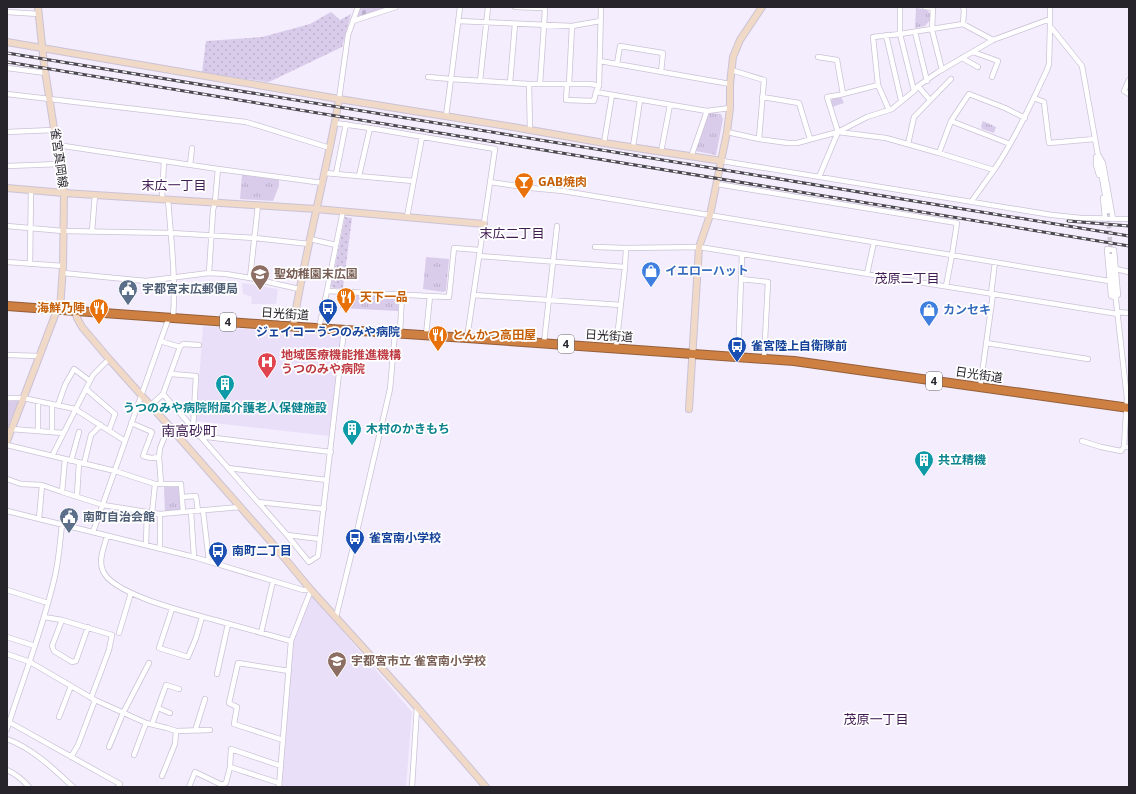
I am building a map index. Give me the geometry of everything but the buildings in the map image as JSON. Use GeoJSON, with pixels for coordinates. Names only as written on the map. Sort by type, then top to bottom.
{"type":"FeatureCollection","features":[{"type":"Feature","properties":{"kind":"highway","name":"4"},"geometry":{"type":"LineString","coordinates":[[7,306],[59,310]]}},
{"type":"Feature","properties":{"kind":"highway","name":"日光街道"},"geometry":{"type":"LineString","coordinates":[[59,310],[764,358],[1128,408]]}},
{"type":"Feature","properties":{"kind":"street"},"geometry":{"type":"LineString","coordinates":[[293,327],[309,241],[335,123],[348,36],[358,7]]}},
{"type":"Feature","properties":{"kind":"street"},"geometry":{"type":"LineString","coordinates":[[353,20],[396,7]]}},
{"type":"Feature","properties":{"kind":"street"},"geometry":{"type":"LineString","coordinates":[[446,116],[460,7]]}},
{"type":"Feature","properties":{"kind":"street"},"geometry":{"type":"LineString","coordinates":[[480,81],[488,7]]}},
{"type":"Feature","properties":{"kind":"street"},"geometry":{"type":"LineString","coordinates":[[515,7],[544,8],[545,10],[540,84]]}},
{"type":"Feature","properties":{"kind":"street"},"geometry":{"type":"LineString","coordinates":[[572,26],[566,100],[594,101],[599,86],[601,7]]}},
{"type":"Feature","properties":{"kind":"street"},"geometry":{"type":"LineString","coordinates":[[689,409],[698,247],[710,215],[722,161],[730,108],[730,84],[733,57],[740,40],[762,7]]}},
{"type":"Feature","properties":{"kind":"street"},"geometry":{"type":"LineString","coordinates":[[900,7],[900,34],[914,91]]}},
{"type":"Feature","properties":{"kind":"street"},"geometry":{"type":"LineString","coordinates":[[925,7],[933,8],[932,30],[942,70]]}},
{"type":"Feature","properties":{"kind":"street"},"geometry":{"type":"LineString","coordinates":[[963,7],[963,24]]}},
{"type":"Feature","properties":{"kind":"street"},"geometry":{"type":"LineString","coordinates":[[971,202],[994,170],[1010,144],[1034,98],[1048,64],[1050,7]]}},
{"type":"Feature","properties":{"kind":"street"},"geometry":{"type":"LineString","coordinates":[[7,12],[38,10]]}},
{"type":"Feature","properties":{"kind":"street","name":"雀宮真岡線"},"geometry":{"type":"LineString","coordinates":[[7,441],[39,356],[59,310],[63,273],[64,193],[42,49],[38,10]]}},
{"type":"Feature","properties":{"kind":"street"},"geometry":{"type":"LineString","coordinates":[[727,132],[759,139],[796,143],[838,132],[867,117],[892,109],[918,86],[993,40],[1050,19]]}},
{"type":"Feature","properties":{"kind":"street"},"geometry":{"type":"LineString","coordinates":[[458,21],[544,26],[572,26],[600,21]]}},
{"type":"Feature","properties":{"kind":"street"},"geometry":{"type":"LineString","coordinates":[[510,83],[515,24]]}},
{"type":"Feature","properties":{"kind":"street"},"geometry":{"type":"LineString","coordinates":[[889,110],[878,85],[873,37],[932,30],[963,24],[993,40]]}},
{"type":"Feature","properties":{"kind":"street"},"geometry":{"type":"LineString","coordinates":[[1050,26],[1082,66],[1108,211]]}},
{"type":"Feature","properties":{"kind":"street"},"geometry":{"type":"LineString","coordinates":[[915,32],[926,81]]}},
{"type":"Feature","properties":{"kind":"street"},"geometry":{"type":"LineString","coordinates":[[886,35],[902,100]]}},
{"type":"Feature","properties":{"kind":"street"},"geometry":{"type":"LineString","coordinates":[[7,42],[633,148],[691,156],[1052,215],[1129,219]]}},
{"type":"Feature","properties":{"kind":"street"},"geometry":{"type":"LineString","coordinates":[[617,64],[620,46],[649,50],[663,53],[661,72]]}},
{"type":"Feature","properties":{"kind":"street"},"geometry":{"type":"LineString","coordinates":[[973,52],[998,61],[992,77]]}},
{"type":"Feature","properties":{"kind":"street"},"geometry":{"type":"LineString","coordinates":[[818,57],[837,60],[843,94]]}},
{"type":"Feature","properties":{"kind":"street"},"geometry":{"type":"LineString","coordinates":[[962,58],[978,67]]}},
{"type":"Feature","properties":{"kind":"street"},"geometry":{"type":"LineString","coordinates":[[600,61],[730,84]]}},
{"type":"Feature","properties":{"kind":"street"},"geometry":{"type":"LineString","coordinates":[[7,68],[46,73]]}},
{"type":"Feature","properties":{"kind":"street"},"geometry":{"type":"LineString","coordinates":[[731,70],[764,80],[759,139]]}},
{"type":"Feature","properties":{"kind":"street"},"geometry":{"type":"LineString","coordinates":[[428,77],[510,83],[591,84],[599,86]]}},
{"type":"Feature","properties":{"kind":"street"},"geometry":{"type":"LineString","coordinates":[[908,144],[914,117],[951,79]]}},
{"type":"Feature","properties":{"kind":"street"},"geometry":{"type":"LineString","coordinates":[[1129,80],[1124,91],[1129,94]]}},
{"type":"Feature","properties":{"kind":"street"},"geometry":{"type":"LineString","coordinates":[[529,84],[530,130]]}},
{"type":"Feature","properties":{"kind":"street"},"geometry":{"type":"LineString","coordinates":[[819,177],[838,132],[827,97],[878,85]]}},
{"type":"Feature","properties":{"kind":"street"},"geometry":{"type":"LineString","coordinates":[[918,86],[930,100]]}},
{"type":"Feature","properties":{"kind":"street"},"geometry":{"type":"LineString","coordinates":[[596,92],[707,111],[730,108]]}},
{"type":"Feature","properties":{"kind":"street"},"geometry":{"type":"LineString","coordinates":[[7,94],[246,122],[330,148]]}},
{"type":"Feature","properties":{"kind":"street"},"geometry":{"type":"LineString","coordinates":[[939,153],[951,121],[969,94],[1005,108],[1024,118]]}},
{"type":"Feature","properties":{"kind":"street"},"geometry":{"type":"LineString","coordinates":[[604,143],[612,95]]}},
{"type":"Feature","properties":{"kind":"street"},"geometry":{"type":"LineString","coordinates":[[762,97],[799,103],[810,139]]}},
{"type":"Feature","properties":{"kind":"street"},"geometry":{"type":"LineString","coordinates":[[1034,98],[1044,102],[1049,143],[1095,140]]}},
{"type":"Feature","properties":{"kind":"street"},"geometry":{"type":"LineString","coordinates":[[633,148],[640,100]]}},
{"type":"Feature","properties":{"kind":"street"},"geometry":{"type":"LineString","coordinates":[[661,152],[670,105]]}},
{"type":"Feature","properties":{"kind":"street"},"geometry":{"type":"LineString","coordinates":[[691,156],[707,111]]}},
{"type":"Feature","properties":{"kind":"street"},"geometry":{"type":"LineString","coordinates":[[951,121],[1010,144]]}},
{"type":"Feature","properties":{"kind":"street"},"geometry":{"type":"LineString","coordinates":[[335,123],[495,149],[467,338]]}},
{"type":"Feature","properties":{"kind":"street"},"geometry":{"type":"LineString","coordinates":[[336,174],[346,124]]}},
{"type":"Feature","properties":{"kind":"street"},"geometry":{"type":"LineString","coordinates":[[360,176],[370,128]]}},
{"type":"Feature","properties":{"kind":"street"},"geometry":{"type":"LineString","coordinates":[[7,132],[54,130]]}},
{"type":"Feature","properties":{"kind":"street"},"geometry":{"type":"LineString","coordinates":[[838,132],[886,138],[994,170]]}},
{"type":"Feature","properties":{"kind":"street"},"geometry":{"type":"LineString","coordinates":[[407,217],[422,137]]}},
{"type":"Feature","properties":{"kind":"street"},"geometry":{"type":"LineString","coordinates":[[57,145],[164,162],[323,183]]}},
{"type":"Feature","properties":{"kind":"street"},"geometry":{"type":"LineString","coordinates":[[190,165],[192,148]]}},
{"type":"Feature","properties":{"kind":"street"},"geometry":{"type":"LineString","coordinates":[[1097,152],[1096,165],[1102,187],[1105,218]]}},
{"type":"Feature","properties":{"kind":"street"},"geometry":{"type":"LineString","coordinates":[[1097,152],[1103,162],[1113,219]]}},
{"type":"Feature","properties":{"kind":"street"},"geometry":{"type":"LineString","coordinates":[[93,532],[160,340],[171,318],[175,294],[171,233],[165,199],[164,162]]}},
{"type":"Feature","properties":{"kind":"street"},"geometry":{"type":"LineString","coordinates":[[7,166],[60,164]]}},
{"type":"Feature","properties":{"kind":"street"},"geometry":{"type":"LineString","coordinates":[[209,273],[213,210],[218,169]]}},
{"type":"Feature","properties":{"kind":"street"},"geometry":{"type":"LineString","coordinates":[[325,173],[413,181]]}},
{"type":"Feature","properties":{"kind":"street"},"geometry":{"type":"LineString","coordinates":[[490,182],[563,191],[1109,281]]}},
{"type":"Feature","properties":{"kind":"street"},"geometry":{"type":"LineString","coordinates":[[717,184],[956,223],[946,286]]}},
{"type":"Feature","properties":{"kind":"street"},"geometry":{"type":"LineString","coordinates":[[7,188],[343,211],[484,224]]}},
{"type":"Feature","properties":{"kind":"street"},"geometry":{"type":"LineString","coordinates":[[30,264],[31,190]]}},
{"type":"Feature","properties":{"kind":"street"},"geometry":{"type":"LineString","coordinates":[[92,231],[95,195]]}},
{"type":"Feature","properties":{"kind":"street"},"geometry":{"type":"LineString","coordinates":[[250,278],[258,205]]}},
{"type":"Feature","properties":{"kind":"street"},"geometry":{"type":"LineString","coordinates":[[319,328],[343,211]]}},
{"type":"Feature","properties":{"kind":"street"},"geometry":{"type":"LineString","coordinates":[[7,226],[63,231],[171,233],[309,241],[336,245]]}},
{"type":"Feature","properties":{"kind":"street"},"geometry":{"type":"LineString","coordinates":[[544,343],[557,226]]}},
{"type":"Feature","properties":{"kind":"street"},"geometry":{"type":"LineString","coordinates":[[867,274],[874,242]]}},
{"type":"Feature","properties":{"kind":"street"},"geometry":{"type":"LineString","coordinates":[[595,247],[698,247],[992,294],[1118,313],[1129,313]]}},
{"type":"Feature","properties":{"kind":"street"},"geometry":{"type":"LineString","coordinates":[[327,291],[449,297],[454,248],[479,250]]}},
{"type":"Feature","properties":{"kind":"street"},"geometry":{"type":"LineString","coordinates":[[616,348],[626,248]]}},
{"type":"Feature","properties":{"kind":"street"},"geometry":{"type":"LineString","coordinates":[[1107,249],[1114,250],[1118,295],[1115,297],[1110,296],[1107,249]]}},
{"type":"Feature","properties":{"kind":"street"},"geometry":{"type":"LineString","coordinates":[[738,357],[742,254]]}},
{"type":"Feature","properties":{"kind":"street"},"geometry":{"type":"LineString","coordinates":[[479,256],[625,267]]}},
{"type":"Feature","properties":{"kind":"street"},"geometry":{"type":"LineString","coordinates":[[1082,441],[1121,451],[1126,447],[1128,408],[1111,256]]}},
{"type":"Feature","properties":{"kind":"street"},"geometry":{"type":"LineString","coordinates":[[7,262],[63,266]]}},
{"type":"Feature","properties":{"kind":"street"},"geometry":{"type":"LineString","coordinates":[[980,388],[995,262]]}},
{"type":"Feature","properties":{"kind":"street"},"geometry":{"type":"LineString","coordinates":[[1116,269],[1129,272]]}},
{"type":"Feature","properties":{"kind":"street"},"geometry":{"type":"LineString","coordinates":[[63,273],[146,281],[209,273],[226,274],[250,278],[299,290]]}},
{"type":"Feature","properties":{"kind":"street"},"geometry":{"type":"LineString","coordinates":[[741,280],[768,282],[764,358]]}},
{"type":"Feature","properties":{"kind":"street"},"geometry":{"type":"LineString","coordinates":[[336,617],[390,390],[402,294]]}},
{"type":"Feature","properties":{"kind":"street"},"geometry":{"type":"LineString","coordinates":[[473,295],[621,305]]}},
{"type":"Feature","properties":{"kind":"street"},"geometry":{"type":"LineString","coordinates":[[426,335],[430,296]]}},
{"type":"Feature","properties":{"kind":"street"},"geometry":{"type":"LineString","coordinates":[[75,311],[82,327],[109,359],[272,543],[311,590],[416,707],[483,786]]}},
{"type":"Feature","properties":{"kind":"street"},"geometry":{"type":"LineString","coordinates":[[163,394],[309,562],[318,556],[344,330]]}},
{"type":"Feature","properties":{"kind":"street"},"geometry":{"type":"LineString","coordinates":[[160,340],[180,347]]}},
{"type":"Feature","properties":{"kind":"street"},"geometry":{"type":"LineString","coordinates":[[986,343],[1088,359]]}},
{"type":"Feature","properties":{"kind":"street"},"geometry":{"type":"LineString","coordinates":[[150,406],[163,394],[180,347],[183,344],[199,345]]}},
{"type":"Feature","properties":{"kind":"street"},"geometry":{"type":"LineString","coordinates":[[7,355],[39,356]]}},
{"type":"Feature","properties":{"kind":"street"},"geometry":{"type":"LineString","coordinates":[[52,456],[90,380],[109,359]]}},
{"type":"Feature","properties":{"kind":"street"},"geometry":{"type":"LineString","coordinates":[[58,405],[65,385],[74,369],[90,380]]}},
{"type":"Feature","properties":{"kind":"street"},"geometry":{"type":"LineString","coordinates":[[171,374],[196,376],[193,429]]}},
{"type":"Feature","properties":{"kind":"street"},"geometry":{"type":"LineString","coordinates":[[86,389],[115,414],[109,430]]}},
{"type":"Feature","properties":{"kind":"street"},"geometry":{"type":"LineString","coordinates":[[7,398],[23,398],[75,409],[125,440]]}},
{"type":"Feature","properties":{"kind":"street"},"geometry":{"type":"LineString","coordinates":[[38,401],[38,431]]}},
{"type":"Feature","properties":{"kind":"street"},"geometry":{"type":"LineString","coordinates":[[52,404],[52,432]]}},
{"type":"Feature","properties":{"kind":"street"},"geometry":{"type":"LineString","coordinates":[[131,423],[152,432],[143,456],[151,458],[159,457]]}},
{"type":"Feature","properties":{"kind":"street"},"geometry":{"type":"LineString","coordinates":[[77,496],[82,463],[91,436],[102,425]]}},
{"type":"Feature","properties":{"kind":"street"},"geometry":{"type":"LineString","coordinates":[[161,484],[159,457],[160,448],[169,426]]}},
{"type":"Feature","properties":{"kind":"street"},"geometry":{"type":"LineString","coordinates":[[12,429],[63,433]]}},
{"type":"Feature","properties":{"kind":"street"},"geometry":{"type":"LineString","coordinates":[[71,461],[79,432]]}},
{"type":"Feature","properties":{"kind":"street"},"geometry":{"type":"LineString","coordinates":[[199,436],[331,452]]}},
{"type":"Feature","properties":{"kind":"street"},"geometry":{"type":"LineString","coordinates":[[7,445],[115,471],[155,484],[181,484],[183,512]]}},
{"type":"Feature","properties":{"kind":"street"},"geometry":{"type":"LineString","coordinates":[[62,492],[65,459]]}},
{"type":"Feature","properties":{"kind":"street"},"geometry":{"type":"LineString","coordinates":[[228,468],[327,480]]}},
{"type":"Feature","properties":{"kind":"street"},"geometry":{"type":"LineString","coordinates":[[7,479],[21,484],[42,485],[103,505],[160,514],[240,507]]}},
{"type":"Feature","properties":{"kind":"street"},"geometry":{"type":"LineString","coordinates":[[146,545],[149,512],[155,484]]}},
{"type":"Feature","properties":{"kind":"street"},"geometry":{"type":"LineString","coordinates":[[39,519],[42,485]]}},
{"type":"Feature","properties":{"kind":"street"},"geometry":{"type":"LineString","coordinates":[[182,497],[196,496],[209,561]]}},
{"type":"Feature","properties":{"kind":"street"},"geometry":{"type":"LineString","coordinates":[[258,502],[324,509]]}},
{"type":"Feature","properties":{"kind":"street"},"geometry":{"type":"LineString","coordinates":[[7,511],[160,548],[209,561],[303,590],[311,590]]}},
{"type":"Feature","properties":{"kind":"street"},"geometry":{"type":"LineString","coordinates":[[190,512],[194,557]]}},
{"type":"Feature","properties":{"kind":"street"},"geometry":{"type":"LineString","coordinates":[[160,514],[160,548]]}},
{"type":"Feature","properties":{"kind":"street"},"geometry":{"type":"LineString","coordinates":[[7,729],[30,662],[56,575],[62,524]]}},
{"type":"Feature","properties":{"kind":"street"},"geometry":{"type":"LineString","coordinates":[[287,535],[320,539]]}},
{"type":"Feature","properties":{"kind":"street"},"geometry":{"type":"LineString","coordinates":[[107,536],[100,564],[103,573],[109,580],[131,592],[172,609],[291,641]]}},
{"type":"Feature","properties":{"kind":"street"},"geometry":{"type":"LineString","coordinates":[[262,633],[273,581]]}},
{"type":"Feature","properties":{"kind":"street"},"geometry":{"type":"LineString","coordinates":[[7,590],[48,603]]}},
{"type":"Feature","properties":{"kind":"street"},"geometry":{"type":"LineString","coordinates":[[230,767],[279,785],[291,641],[311,590]]}},
{"type":"Feature","properties":{"kind":"street"},"geometry":{"type":"LineString","coordinates":[[118,633],[131,592]]}},
{"type":"Feature","properties":{"kind":"street"},"geometry":{"type":"LineString","coordinates":[[172,609],[159,648],[188,657],[196,638],[202,617]]}},
{"type":"Feature","properties":{"kind":"street"},"geometry":{"type":"LineString","coordinates":[[44,617],[62,620],[112,635],[109,650],[78,745],[71,757]]}},
{"type":"Feature","properties":{"kind":"street"},"geometry":{"type":"LineString","coordinates":[[62,620],[52,646],[54,651],[72,662],[76,661],[88,628]]}},
{"type":"Feature","properties":{"kind":"street"},"geometry":{"type":"LineString","coordinates":[[217,674],[228,624]]}},
{"type":"Feature","properties":{"kind":"street"},"geometry":{"type":"LineString","coordinates":[[7,637],[35,646]]}},
{"type":"Feature","properties":{"kind":"street"},"geometry":{"type":"LineString","coordinates":[[7,654],[30,662],[93,699],[149,724],[167,728],[176,732],[210,730]]}},
{"type":"Feature","properties":{"kind":"street"},"geometry":{"type":"LineString","coordinates":[[109,747],[123,713],[149,663]]}},
{"type":"Feature","properties":{"kind":"street"},"geometry":{"type":"LineString","coordinates":[[283,740],[234,724],[237,706],[229,703],[238,663],[289,671]]}},
{"type":"Feature","properties":{"kind":"street"},"geometry":{"type":"LineString","coordinates":[[134,755],[158,708],[166,685],[179,689]]}},
{"type":"Feature","properties":{"kind":"street"},"geometry":{"type":"LineString","coordinates":[[59,717],[71,686]]}},
{"type":"Feature","properties":{"kind":"street"},"geometry":{"type":"LineString","coordinates":[[195,730],[205,699]]}},
{"type":"Feature","properties":{"kind":"street"},"geometry":{"type":"LineString","coordinates":[[412,787],[416,707]]}},
{"type":"Feature","properties":{"kind":"street"},"geometry":{"type":"LineString","coordinates":[[158,708],[170,713]]}},
{"type":"Feature","properties":{"kind":"street"},"geometry":{"type":"LineString","coordinates":[[9,722],[120,784],[118,787]]}},
{"type":"Feature","properties":{"kind":"street"},"geometry":{"type":"LineString","coordinates":[[162,776],[175,744],[176,732]]}},
{"type":"Feature","properties":{"kind":"street"},"geometry":{"type":"LineString","coordinates":[[7,739],[31,752],[55,770],[73,787]]}},
{"type":"Feature","properties":{"kind":"street"},"geometry":{"type":"LineString","coordinates":[[188,787],[195,772],[222,786],[226,783],[230,767],[231,749],[281,766]]}},
{"type":"Feature","properties":{"kind":"street"},"geometry":{"type":"LineString","coordinates":[[7,770],[13,772],[25,782],[28,787]]}},
{"type":"Feature","properties":{"kind":"shaded area","name":"聖幼稚園末広園"},"geometry":{"type":"Polygon","coordinates":[[[243,283],[278,289],[276,304],[251,304],[252,297],[243,294],[243,283]]]}},
{"type":"Feature","properties":{"kind":"shaded area","name":"地域医療機能推進機構 うつのみや病院"},"geometry":{"type":"Polygon","coordinates":[[[203,326],[341,336],[342,338],[329,436],[196,421],[203,326]]]}},
{"type":"Feature","properties":{"kind":"shaded area","name":"宇都宮市立 雀宮南小学校"},"geometry":{"type":"Polygon","coordinates":[[[311,597],[314,598],[412,712],[406,787],[282,787],[293,643],[311,597]]]}},
{"type":"Feature","properties":{"kind":"green space"},"geometry":{"type":"Polygon","coordinates":[[[361,7],[389,7],[357,17],[361,7]]]}},
{"type":"Feature","properties":{"kind":"green space"},"geometry":{"type":"Polygon","coordinates":[[[916,8],[927,10],[930,14],[930,20],[925,26],[915,28],[916,8]]]}},
{"type":"Feature","properties":{"kind":"green space"},"geometry":{"type":"Polygon","coordinates":[[[331,12],[340,20],[351,14],[342,47],[269,82],[202,73],[206,41],[262,37],[310,24],[331,12]]]}},
{"type":"Feature","properties":{"kind":"green space"},"geometry":{"type":"Polygon","coordinates":[[[841,97],[844,103],[832,107],[831,101],[833,98],[841,97]]]}},
{"type":"Feature","properties":{"kind":"green space"},"geometry":{"type":"Polygon","coordinates":[[[708,113],[721,114],[723,119],[716,155],[695,151],[708,113]]]}},
{"type":"Feature","properties":{"kind":"green space"},"geometry":{"type":"Polygon","coordinates":[[[983,121],[996,127],[994,133],[982,129],[981,126],[983,121]]]}},
{"type":"Feature","properties":{"kind":"green space"},"geometry":{"type":"Polygon","coordinates":[[[242,174],[279,179],[279,186],[273,201],[240,199],[242,174]]]}},
{"type":"Feature","properties":{"kind":"green space"},"geometry":{"type":"Polygon","coordinates":[[[345,217],[352,218],[343,288],[333,288],[331,286],[345,217]]]}},
{"type":"Feature","properties":{"kind":"green space"},"geometry":{"type":"Polygon","coordinates":[[[426,257],[449,259],[446,291],[443,292],[423,289],[426,257]]]}},
{"type":"Feature","properties":{"kind":"green space"},"geometry":{"type":"Polygon","coordinates":[[[341,294],[399,295],[398,311],[340,308],[341,294]]]}},
{"type":"Feature","properties":{"kind":"green space"},"geometry":{"type":"Polygon","coordinates":[[[7,400],[17,400],[18,402],[7,430],[7,400]]]}},
{"type":"Feature","properties":{"kind":"green space"},"geometry":{"type":"Polygon","coordinates":[[[164,486],[180,487],[182,511],[165,512],[164,486]]]}},
{"type":"Feature","properties":{"kind":"tunnel"},"geometry":{"type":"LineString","coordinates":[[1108,211],[1111,256]]}},
{"type":"Feature","properties":{"kind":"railway"},"geometry":{"type":"LineString","coordinates":[[7,53],[1129,236]]}},
{"type":"Feature","properties":{"kind":"railway"},"geometry":{"type":"LineString","coordinates":[[7,62],[1129,246]]}},
{"type":"Feature","properties":{"kind":"railway"},"geometry":{"type":"LineString","coordinates":[[1068,221],[1129,226]]}},
{"type":"Feature","properties":{"kind":"place","name":"GAB焼肉"},"geometry":{"type":"Point","coordinates":[524,199]}},
{"type":"Feature","properties":{"kind":"place","name":"イエローハット"},"geometry":{"type":"Point","coordinates":[651,288]}},
{"type":"Feature","properties":{"kind":"place","name":"聖幼稚園末広園"},"geometry":{"type":"Point","coordinates":[260,291]}},
{"type":"Feature","properties":{"kind":"place","name":"宇都宮末広郵便局"},"geometry":{"type":"Point","coordinates":[128,306]}},
{"type":"Feature","properties":{"kind":"place","name":"天下一品"},"geometry":{"type":"Point","coordinates":[346,314]}},
{"type":"Feature","properties":{"kind":"place","name":"海鮮乃陣"},"geometry":{"type":"Point","coordinates":[99,325]}},
{"type":"Feature","properties":{"kind":"place","name":"ジェイコーうつのみや病院"},"geometry":{"type":"Point","coordinates":[328,325]}},
{"type":"Feature","properties":{"kind":"place","name":"カンセキ"},"geometry":{"type":"Point","coordinates":[929,327]}},
{"type":"Feature","properties":{"kind":"place","name":"とんかつ高田屋"},"geometry":{"type":"Point","coordinates":[438,352]}},
{"type":"Feature","properties":{"kind":"place","name":"雀宮陸上自衛隊前"},"geometry":{"type":"Point","coordinates":[737,363]}},
{"type":"Feature","properties":{"kind":"place","name":"地域医療機能推進機構 うつのみや病院"},"geometry":{"type":"Point","coordinates":[267,379]}},
{"type":"Feature","properties":{"kind":"place","name":"うつのみや病院附属介護老人保健施設"},"geometry":{"type":"Point","coordinates":[225,401]}},
{"type":"Feature","properties":{"kind":"place","name":"木村のかきもち"},"geometry":{"type":"Point","coordinates":[352,446]}},
{"type":"Feature","properties":{"kind":"place","name":"共立精機"},"geometry":{"type":"Point","coordinates":[924,477]}},
{"type":"Feature","properties":{"kind":"place","name":"南町自治会館"},"geometry":{"type":"Point","coordinates":[69,534]}},
{"type":"Feature","properties":{"kind":"place","name":"雀宮南小学校"},"geometry":{"type":"Point","coordinates":[355,555]}},
{"type":"Feature","properties":{"kind":"place","name":"南町二丁目"},"geometry":{"type":"Point","coordinates":[218,568]}},
{"type":"Feature","properties":{"kind":"place","name":"宇都宮市立 雀宮南小学校"},"geometry":{"type":"Point","coordinates":[337,678]}},
{"type":"Feature","properties":{"kind":"district","name":"末広一丁目"},"geometry":{"type":"Point","coordinates":[174,185]}},
{"type":"Feature","properties":{"kind":"district","name":"末広二丁目"},"geometry":{"type":"Point","coordinates":[512,233]}},
{"type":"Feature","properties":{"kind":"district","name":"茂原二丁目"},"geometry":{"type":"Point","coordinates":[907,278]}},
{"type":"Feature","properties":{"kind":"district","name":"南高砂町"},"geometry":{"type":"Point","coordinates":[189,431]}},
{"type":"Feature","properties":{"kind":"district","name":"茂原一丁目"},"geometry":{"type":"Point","coordinates":[876,719]}}]}
